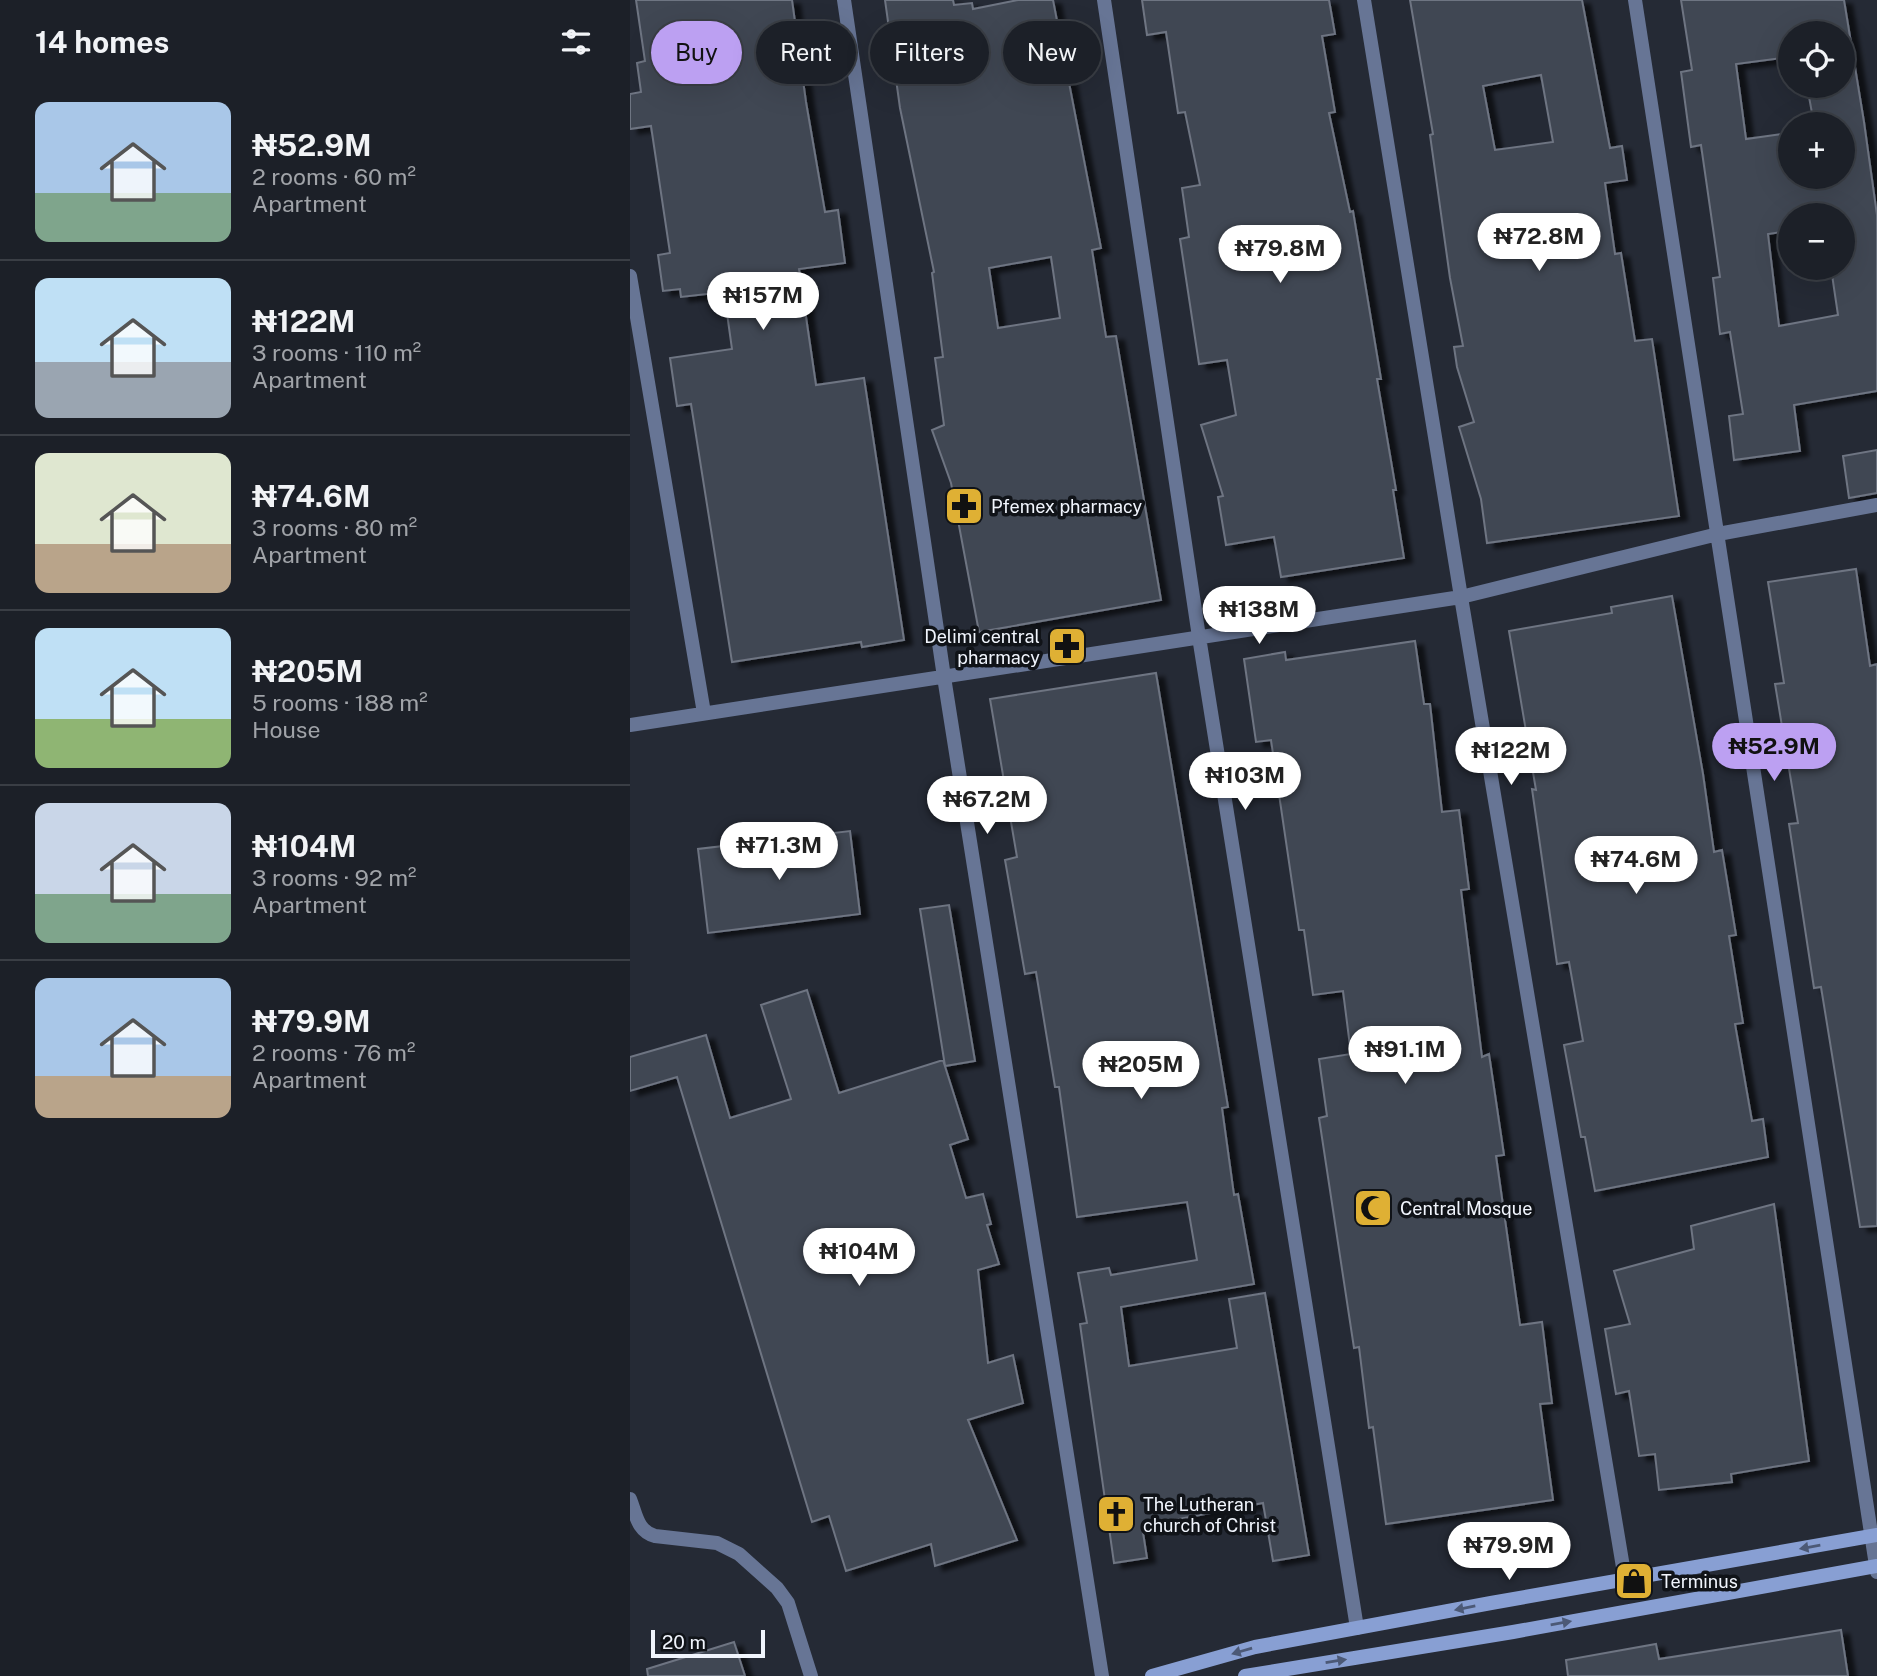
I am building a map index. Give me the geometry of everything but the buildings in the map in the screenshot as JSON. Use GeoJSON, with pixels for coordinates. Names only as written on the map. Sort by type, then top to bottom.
{"type":"FeatureCollection","features":[{"type":"Feature","properties":{"kind":"street"},"geometry":{"type":"LineString","coordinates":[[844,0],[944,677],[1102,1676]]}},
{"type":"Feature","properties":{"kind":"street"},"geometry":{"type":"LineString","coordinates":[[1104,0],[1199,637],[1357,1628]]}},
{"type":"Feature","properties":{"kind":"street"},"geometry":{"type":"LineString","coordinates":[[1364,0],[1625,1579]]}},
{"type":"Feature","properties":{"kind":"street"},"geometry":{"type":"LineString","coordinates":[[1245,1676],[1877,1568],[1875,1535],[1635,0]]}},
{"type":"Feature","properties":{"kind":"street"},"geometry":{"type":"LineString","coordinates":[[630,276],[704,713]]}},
{"type":"Feature","properties":{"kind":"street"},"geometry":{"type":"LineString","coordinates":[[630,725],[1461,597],[1718,534],[1877,505]]}},
{"type":"Feature","properties":{"kind":"street"},"geometry":{"type":"LineString","coordinates":[[630,1499],[640,1527],[645,1533],[717,1543],[740,1554],[777,1588],[788,1603],[811,1676]]}},
{"type":"Feature","properties":{"kind":"street"},"geometry":{"type":"LineString","coordinates":[[1152,1676],[1255,1647],[1875,1535]]}},
{"type":"Feature","properties":{"kind":"place","name":"Pfemex pharmacy"},"geometry":{"type":"Point","coordinates":[964,506]}},
{"type":"Feature","properties":{"kind":"place","name":"Delimi central pharmacy"},"geometry":{"type":"Point","coordinates":[1067,646]}},
{"type":"Feature","properties":{"kind":"place","name":"Central Mosque"},"geometry":{"type":"Point","coordinates":[1373,1208]}},
{"type":"Feature","properties":{"kind":"place","name":"The Lutheran church of Christ"},"geometry":{"type":"Point","coordinates":[1116,1514]}},
{"type":"Feature","properties":{"kind":"place","name":"Terminus"},"geometry":{"type":"Point","coordinates":[1634,1581]}}]}
